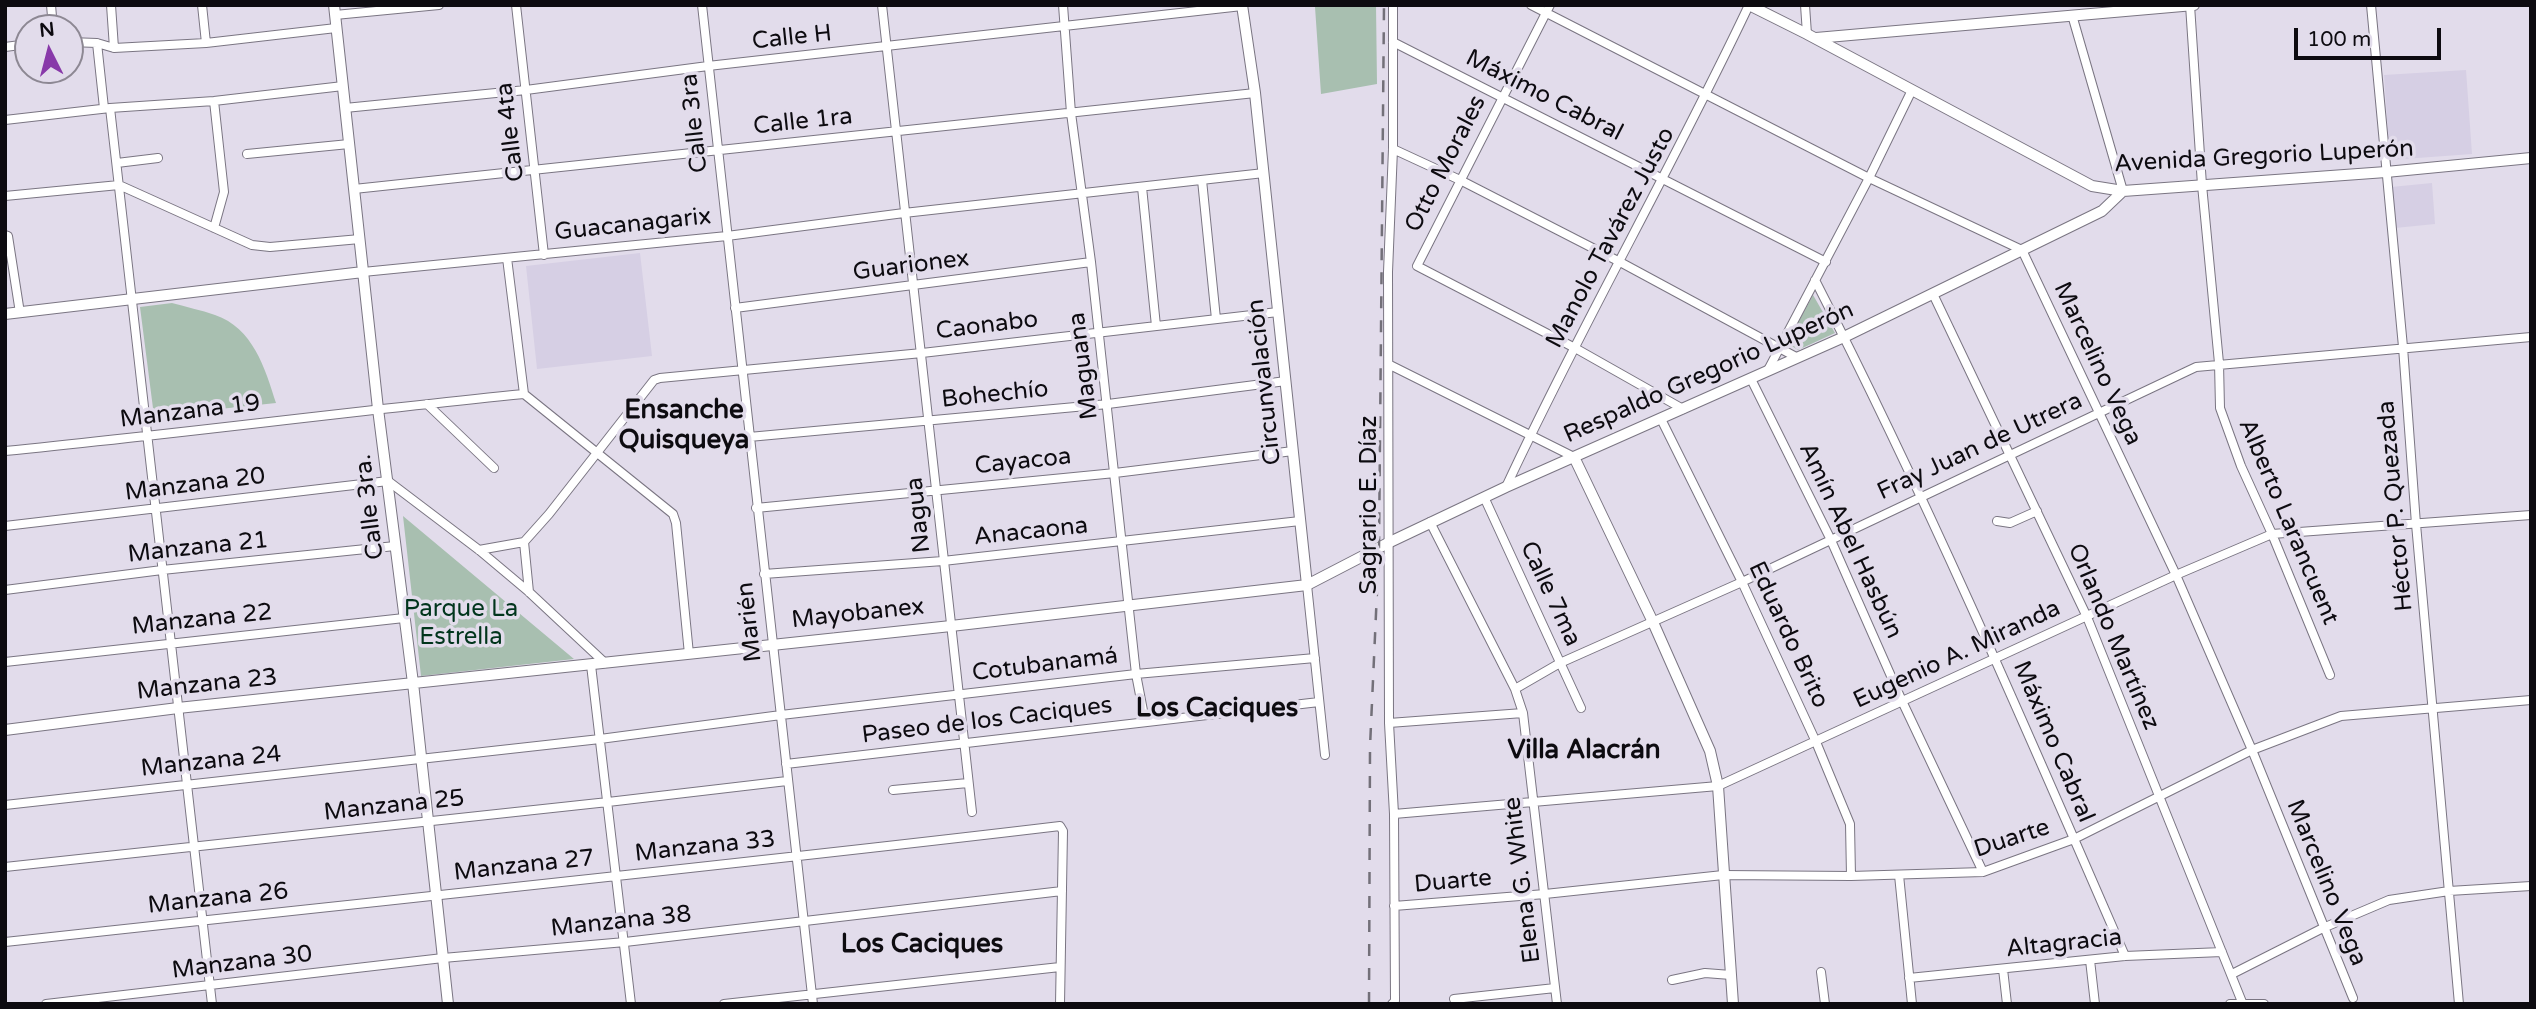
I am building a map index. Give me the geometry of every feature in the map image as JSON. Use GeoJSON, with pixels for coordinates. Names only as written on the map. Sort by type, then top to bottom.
{"type":"FeatureCollection","features":[{"type":"Feature","properties":{"kind":"street"},"geometry":{"type":"LineString","coordinates":[[111,5],[114,48]]}},
{"type":"Feature","properties":{"kind":"street"},"geometry":{"type":"LineString","coordinates":[[202,5],[206,44]]}},
{"type":"Feature","properties":{"kind":"street"},"geometry":{"type":"LineString","coordinates":[[334,10],[439,5]]}},
{"type":"Feature","properties":{"kind":"street","name":"Calle 4ta"},"geometry":{"type":"LineString","coordinates":[[516,5],[544,255]]}},
{"type":"Feature","properties":{"kind":"street","name":"Calle 3ra"},"geometry":{"type":"LineString","coordinates":[[702,5],[727,236]]}},
{"type":"Feature","properties":{"kind":"street","name":"Nagua"},"geometry":{"type":"LineString","coordinates":[[882,5],[972,812]]}},
{"type":"Feature","properties":{"kind":"street","name":"Maguana"},"geometry":{"type":"LineString","coordinates":[[1063,5],[1071,113],[1108,404],[1136,674],[1145,721]]}},
{"type":"Feature","properties":{"kind":"street","name":"Sagrario E. Díaz"},"geometry":{"type":"LineString","coordinates":[[1392,1004],[1395,1001],[1394,814],[1389,723],[1388,272],[1393,5]]}},
{"type":"Feature","properties":{"kind":"street"},"geometry":{"type":"LineString","coordinates":[[1531,5],[1548,9],[1869,178],[2022,250]]}},
{"type":"Feature","properties":{"kind":"street","name":"Avenida Gregorio Luperón"},"geometry":{"type":"LineString","coordinates":[[1749,5],[2092,186],[2123,191],[2531,159]]}},
{"type":"Feature","properties":{"kind":"street","name":"Manolo Tavárez Justo"},"geometry":{"type":"LineString","coordinates":[[1506,487],[1574,348],[1707,94],[1749,5]]}},
{"type":"Feature","properties":{"kind":"street"},"geometry":{"type":"LineString","coordinates":[[1805,5],[1811,36],[2072,15],[2099,9],[2191,5]]}},
{"type":"Feature","properties":{"kind":"street","name":"Alberto Larancuent"},"geometry":{"type":"LineString","coordinates":[[2191,5],[2202,185],[2219,363],[2220,408],[2241,466],[2330,674]]}},
{"type":"Feature","properties":{"kind":"street","name":"Héctor P. Quezada"},"geometry":{"type":"LineString","coordinates":[[2371,5],[2459,1004]]}},
{"type":"Feature","properties":{"kind":"street","name":"Calle H"},"geometry":{"type":"LineString","coordinates":[[345,108],[526,90],[708,66],[1242,6]]}},
{"type":"Feature","properties":{"kind":"street","name":"Circunvalación"},"geometry":{"type":"LineString","coordinates":[[1242,6],[1264,173],[1325,755]]}},
{"type":"Feature","properties":{"kind":"street","name":"Otto Morales"},"geometry":{"type":"LineString","coordinates":[[1548,9],[1417,266],[1574,348]]}},
{"type":"Feature","properties":{"kind":"street","name":"Calle 3ra."},"geometry":{"type":"LineString","coordinates":[[334,10],[448,1004]]}},
{"type":"Feature","properties":{"kind":"street"},"geometry":{"type":"LineString","coordinates":[[2072,15],[2123,191]]}},
{"type":"Feature","properties":{"kind":"street"},"geometry":{"type":"LineString","coordinates":[[84,43],[114,48],[206,44],[336,28]]}},
{"type":"Feature","properties":{"kind":"street","name":"Máximo Cabral"},"geometry":{"type":"LineString","coordinates":[[1393,42],[1826,262]]}},
{"type":"Feature","properties":{"kind":"street"},"geometry":{"type":"LineString","coordinates":[[97,43],[117,163],[212,1004]]}},
{"type":"Feature","properties":{"kind":"street"},"geometry":{"type":"LineString","coordinates":[[5,120],[343,86]]}},
{"type":"Feature","properties":{"kind":"street"},"geometry":{"type":"LineString","coordinates":[[1768,371],[1912,90]]}},
{"type":"Feature","properties":{"kind":"street","name":"Calle 1ra"},"geometry":{"type":"LineString","coordinates":[[354,189],[1255,93]]}},
{"type":"Feature","properties":{"kind":"street"},"geometry":{"type":"LineString","coordinates":[[214,101],[224,192],[214,228]]}},
{"type":"Feature","properties":{"kind":"street"},"geometry":{"type":"LineString","coordinates":[[247,154],[349,144]]}},
{"type":"Feature","properties":{"kind":"street"},"geometry":{"type":"LineString","coordinates":[[1392,149],[1460,180],[1796,357]]}},
{"type":"Feature","properties":{"kind":"street"},"geometry":{"type":"LineString","coordinates":[[117,163],[158,158]]}},
{"type":"Feature","properties":{"kind":"street","name":"Guacanagarix"},"geometry":{"type":"LineString","coordinates":[[5,314],[363,272],[727,236],[904,213],[1264,173]]}},
{"type":"Feature","properties":{"kind":"street"},"geometry":{"type":"LineString","coordinates":[[1202,180],[1216,319]]}},
{"type":"Feature","properties":{"kind":"street"},"geometry":{"type":"LineString","coordinates":[[5,196],[119,184],[260,247],[360,239]]}},
{"type":"Feature","properties":{"kind":"street"},"geometry":{"type":"LineString","coordinates":[[1142,187],[1156,326]]}},
{"type":"Feature","properties":{"kind":"street","name":"Respaldo Gregorio Luperón"},"geometry":{"type":"LineString","coordinates":[[1307,584],[1506,487],[1844,337],[2102,211],[2123,191]]}},
{"type":"Feature","properties":{"kind":"street"},"geometry":{"type":"LineString","coordinates":[[5,235],[8,236],[20,313]]}},
{"type":"Feature","properties":{"kind":"street","name":"Marién"},"geometry":{"type":"LineString","coordinates":[[727,236],[813,1004]]}},
{"type":"Feature","properties":{"kind":"street","name":"Marcelino Vega"},"geometry":{"type":"LineString","coordinates":[[2022,250],[2176,575],[2252,750],[2353,998]]}},
{"type":"Feature","properties":{"kind":"street"},"geometry":{"type":"LineString","coordinates":[[507,258],[524,394],[673,514],[689,654]]}},
{"type":"Feature","properties":{"kind":"street","name":"Guarionex"},"geometry":{"type":"LineString","coordinates":[[735,308],[1091,262]]}},
{"type":"Feature","properties":{"kind":"street","name":"Máximo Cabral"},"geometry":{"type":"LineString","coordinates":[[1815,280],[1922,496],[2125,956]]}},
{"type":"Feature","properties":{"kind":"street","name":"Orlando Martínez"},"geometry":{"type":"LineString","coordinates":[[1933,294],[2087,617],[2242,1002]]}},
{"type":"Feature","properties":{"kind":"street","name":"Caonabo"},"geometry":{"type":"LineString","coordinates":[[524,542],[654,380],[668,376],[922,353],[1278,312]]}},
{"type":"Feature","properties":{"kind":"street","name":"Fray Juan de Utrera"},"geometry":{"type":"LineString","coordinates":[[1515,689],[1560,663],[1742,582],[1830,538],[2196,367],[2531,337]]}},
{"type":"Feature","properties":{"kind":"street"},"geometry":{"type":"LineString","coordinates":[[1574,348],[1683,409]]}},
{"type":"Feature","properties":{"kind":"street"},"geometry":{"type":"LineString","coordinates":[[1390,365],[1574,457],[1710,751],[1718,786],[1733,1004]]}},
{"type":"Feature","properties":{"kind":"street","name":"Amín Abel Hasbún"},"geometry":{"type":"LineString","coordinates":[[1751,379],[1830,538],[1902,701],[1983,872]]}},
{"type":"Feature","properties":{"kind":"street","name":"Bohechío"},"geometry":{"type":"LineString","coordinates":[[749,437],[1108,404],[1286,381]]}},
{"type":"Feature","properties":{"kind":"street","name":"Manzana 19"},"geometry":{"type":"LineString","coordinates":[[5,451],[524,394]]}},
{"type":"Feature","properties":{"kind":"street"},"geometry":{"type":"LineString","coordinates":[[427,404],[494,468]]}},
{"type":"Feature","properties":{"kind":"street","name":"Eduardo Brito"},"geometry":{"type":"LineString","coordinates":[[1661,419],[1742,582],[1816,742],[1850,824],[1851,876]]}},
{"type":"Feature","properties":{"kind":"street","name":"Cayacoa"},"geometry":{"type":"LineString","coordinates":[[756,508],[1293,451]]}},
{"type":"Feature","properties":{"kind":"street"},"geometry":{"type":"LineString","coordinates":[[388,481],[479,550],[529,592],[605,663]]}},
{"type":"Feature","properties":{"kind":"street","name":"Manzana 20"},"geometry":{"type":"LineString","coordinates":[[5,526],[388,481]]}},
{"type":"Feature","properties":{"kind":"street","name":"Calle 7ma"},"geometry":{"type":"LineString","coordinates":[[1485,497],[1581,708]]}},
{"type":"Feature","properties":{"kind":"street"},"geometry":{"type":"LineString","coordinates":[[1997,521],[2010,523],[2037,511]]}},
{"type":"Feature","properties":{"kind":"street","name":"Eugenio A. Miranda"},"geometry":{"type":"LineString","coordinates":[[1394,814],[1718,786],[1995,657],[2272,534],[2531,514]]}},
{"type":"Feature","properties":{"kind":"street","name":"Anacaona"},"geometry":{"type":"LineString","coordinates":[[764,574],[943,561],[1300,521]]}},
{"type":"Feature","properties":{"kind":"street","name":"Elena G. White"},"geometry":{"type":"LineString","coordinates":[[1430,523],[1515,689],[1523,713],[1557,1004]]}},
{"type":"Feature","properties":{"kind":"street"},"geometry":{"type":"LineString","coordinates":[[479,550],[524,542],[529,592]]}},
{"type":"Feature","properties":{"kind":"street","name":"Manzana 21"},"geometry":{"type":"LineString","coordinates":[[5,590],[162,570],[395,546]]}},
{"type":"Feature","properties":{"kind":"street","name":"Mayobanex"},"geometry":{"type":"LineString","coordinates":[[413,683],[950,626],[1307,584]]}},
{"type":"Feature","properties":{"kind":"street","name":"Manzana 22"},"geometry":{"type":"LineString","coordinates":[[5,663],[404,618]]}},
{"type":"Feature","properties":{"kind":"street","name":"Cotubanamá"},"geometry":{"type":"LineString","coordinates":[[600,739],[780,715],[1136,674],[1315,658]]}},
{"type":"Feature","properties":{"kind":"street"},"geometry":{"type":"LineString","coordinates":[[591,665],[631,1004]]}},
{"type":"Feature","properties":{"kind":"street","name":"Manzana 23"},"geometry":{"type":"LineString","coordinates":[[5,730],[413,683]]}},
{"type":"Feature","properties":{"kind":"street","name":"Duarte"},"geometry":{"type":"LineString","coordinates":[[1394,906],[1545,894],[1723,875],[1851,876],[1983,872],[2074,839],[2252,750],[2341,716],[2531,699]]}},
{"type":"Feature","properties":{"kind":"street","name":"Paseo de los Caciques"},"geometry":{"type":"LineString","coordinates":[[786,764],[1319,702]]}},
{"type":"Feature","properties":{"kind":"street"},"geometry":{"type":"LineString","coordinates":[[1389,723],[1523,713]]}},
{"type":"Feature","properties":{"kind":"street"},"geometry":{"type":"LineString","coordinates":[[421,758],[600,739]]}},
{"type":"Feature","properties":{"kind":"street","name":"Manzana 24"},"geometry":{"type":"LineString","coordinates":[[5,805],[421,758]]}},
{"type":"Feature","properties":{"kind":"street","name":"Manzana 25"},"geometry":{"type":"LineString","coordinates":[[5,867],[608,803],[787,781]]}},
{"type":"Feature","properties":{"kind":"street"},"geometry":{"type":"LineString","coordinates":[[893,790],[968,783]]}},
{"type":"Feature","properties":{"kind":"street","name":"Manzana 33"},"geometry":{"type":"LineString","coordinates":[[617,876],[1060,826],[1063,831],[1062,891]]}},
{"type":"Feature","properties":{"kind":"street"},"geometry":{"type":"LineString","coordinates":[[1899,875],[1912,1004]]}},
{"type":"Feature","properties":{"kind":"street","name":"Manzana 27"},"geometry":{"type":"LineString","coordinates":[[436,894],[617,876]]}},
{"type":"Feature","properties":{"kind":"street"},"geometry":{"type":"LineString","coordinates":[[2232,974],[2323,928],[2389,900],[2449,891],[2531,886]]}},
{"type":"Feature","properties":{"kind":"street"},"geometry":{"type":"LineString","coordinates":[[1060,1004],[1062,891]]}},
{"type":"Feature","properties":{"kind":"street","name":"Manzana 38"},"geometry":{"type":"LineString","coordinates":[[443,958],[625,942],[1062,891]]}},
{"type":"Feature","properties":{"kind":"street","name":"Manzana 26"},"geometry":{"type":"LineString","coordinates":[[5,943],[436,894]]}},
{"type":"Feature","properties":{"kind":"street","name":"Altagracia"},"geometry":{"type":"LineString","coordinates":[[1909,978],[2125,956],[2222,951]]}},
{"type":"Feature","properties":{"kind":"street","name":"Manzana 30"},"geometry":{"type":"LineString","coordinates":[[46,1004],[443,958]]}},
{"type":"Feature","properties":{"kind":"street"},"geometry":{"type":"LineString","coordinates":[[2090,960],[2095,1004]]}},
{"type":"Feature","properties":{"kind":"street"},"geometry":{"type":"LineString","coordinates":[[724,1004],[1060,967]]}},
{"type":"Feature","properties":{"kind":"street"},"geometry":{"type":"LineString","coordinates":[[2003,969],[2007,1004]]}},
{"type":"Feature","properties":{"kind":"street"},"geometry":{"type":"LineString","coordinates":[[1821,972],[1825,1004]]}},
{"type":"Feature","properties":{"kind":"street"},"geometry":{"type":"LineString","coordinates":[[1672,980],[1705,973],[1731,975]]}},
{"type":"Feature","properties":{"kind":"street"},"geometry":{"type":"LineString","coordinates":[[1454,999],[1555,988]]}},
{"type":"Feature","properties":{"kind":"street"},"geometry":{"type":"LineString","coordinates":[[2230,1004],[2264,1004]]}},
{"type":"Feature","properties":{"kind":"shaded area"},"geometry":{"type":"Polygon","coordinates":[[[2466,70],[2472,154],[2390,160],[2384,75],[2466,70]]]}},
{"type":"Feature","properties":{"kind":"shaded area"},"geometry":{"type":"Polygon","coordinates":[[[2432,183],[2435,224],[2395,228],[2391,187],[2432,183]]]}},
{"type":"Feature","properties":{"kind":"shaded area"},"geometry":{"type":"Polygon","coordinates":[[[640,253],[652,356],[537,369],[526,266],[640,253]]]}},
{"type":"Feature","properties":{"kind":"green space"},"geometry":{"type":"Polygon","coordinates":[[[1376,5],[1377,84],[1321,94],[1315,7],[1376,5]]]}},
{"type":"Feature","properties":{"kind":"green space"},"geometry":{"type":"Polygon","coordinates":[[[1813,295],[1835,333],[1798,350],[1787,343],[1813,295]]]}},
{"type":"Feature","properties":{"kind":"green space"},"geometry":{"type":"Polygon","coordinates":[[[172,303],[215,315],[239,329],[262,363],[276,403],[154,416],[140,307],[172,303]]]}},
{"type":"Feature","properties":{"kind":"green space","name":"Parque La Estrella"},"geometry":{"type":"Polygon","coordinates":[[[403,516],[574,659],[421,676],[403,516]]]}},
{"type":"Feature","properties":{"kind":"railway"},"geometry":{"type":"LineString","coordinates":[[1369,1004],[1370,747],[1379,547],[1384,5]]}},
{"type":"Feature","properties":{"kind":"district","name":"Ensanche Quisqueya"},"geometry":{"type":"Point","coordinates":[684,426]}},
{"type":"Feature","properties":{"kind":"district","name":"Los Caciques"},"geometry":{"type":"Point","coordinates":[1217,709]}},
{"type":"Feature","properties":{"kind":"district","name":"Villa Alacrán"},"geometry":{"type":"Point","coordinates":[1584,751]}},
{"type":"Feature","properties":{"kind":"district","name":"Los Caciques"},"geometry":{"type":"Point","coordinates":[922,945]}}]}
